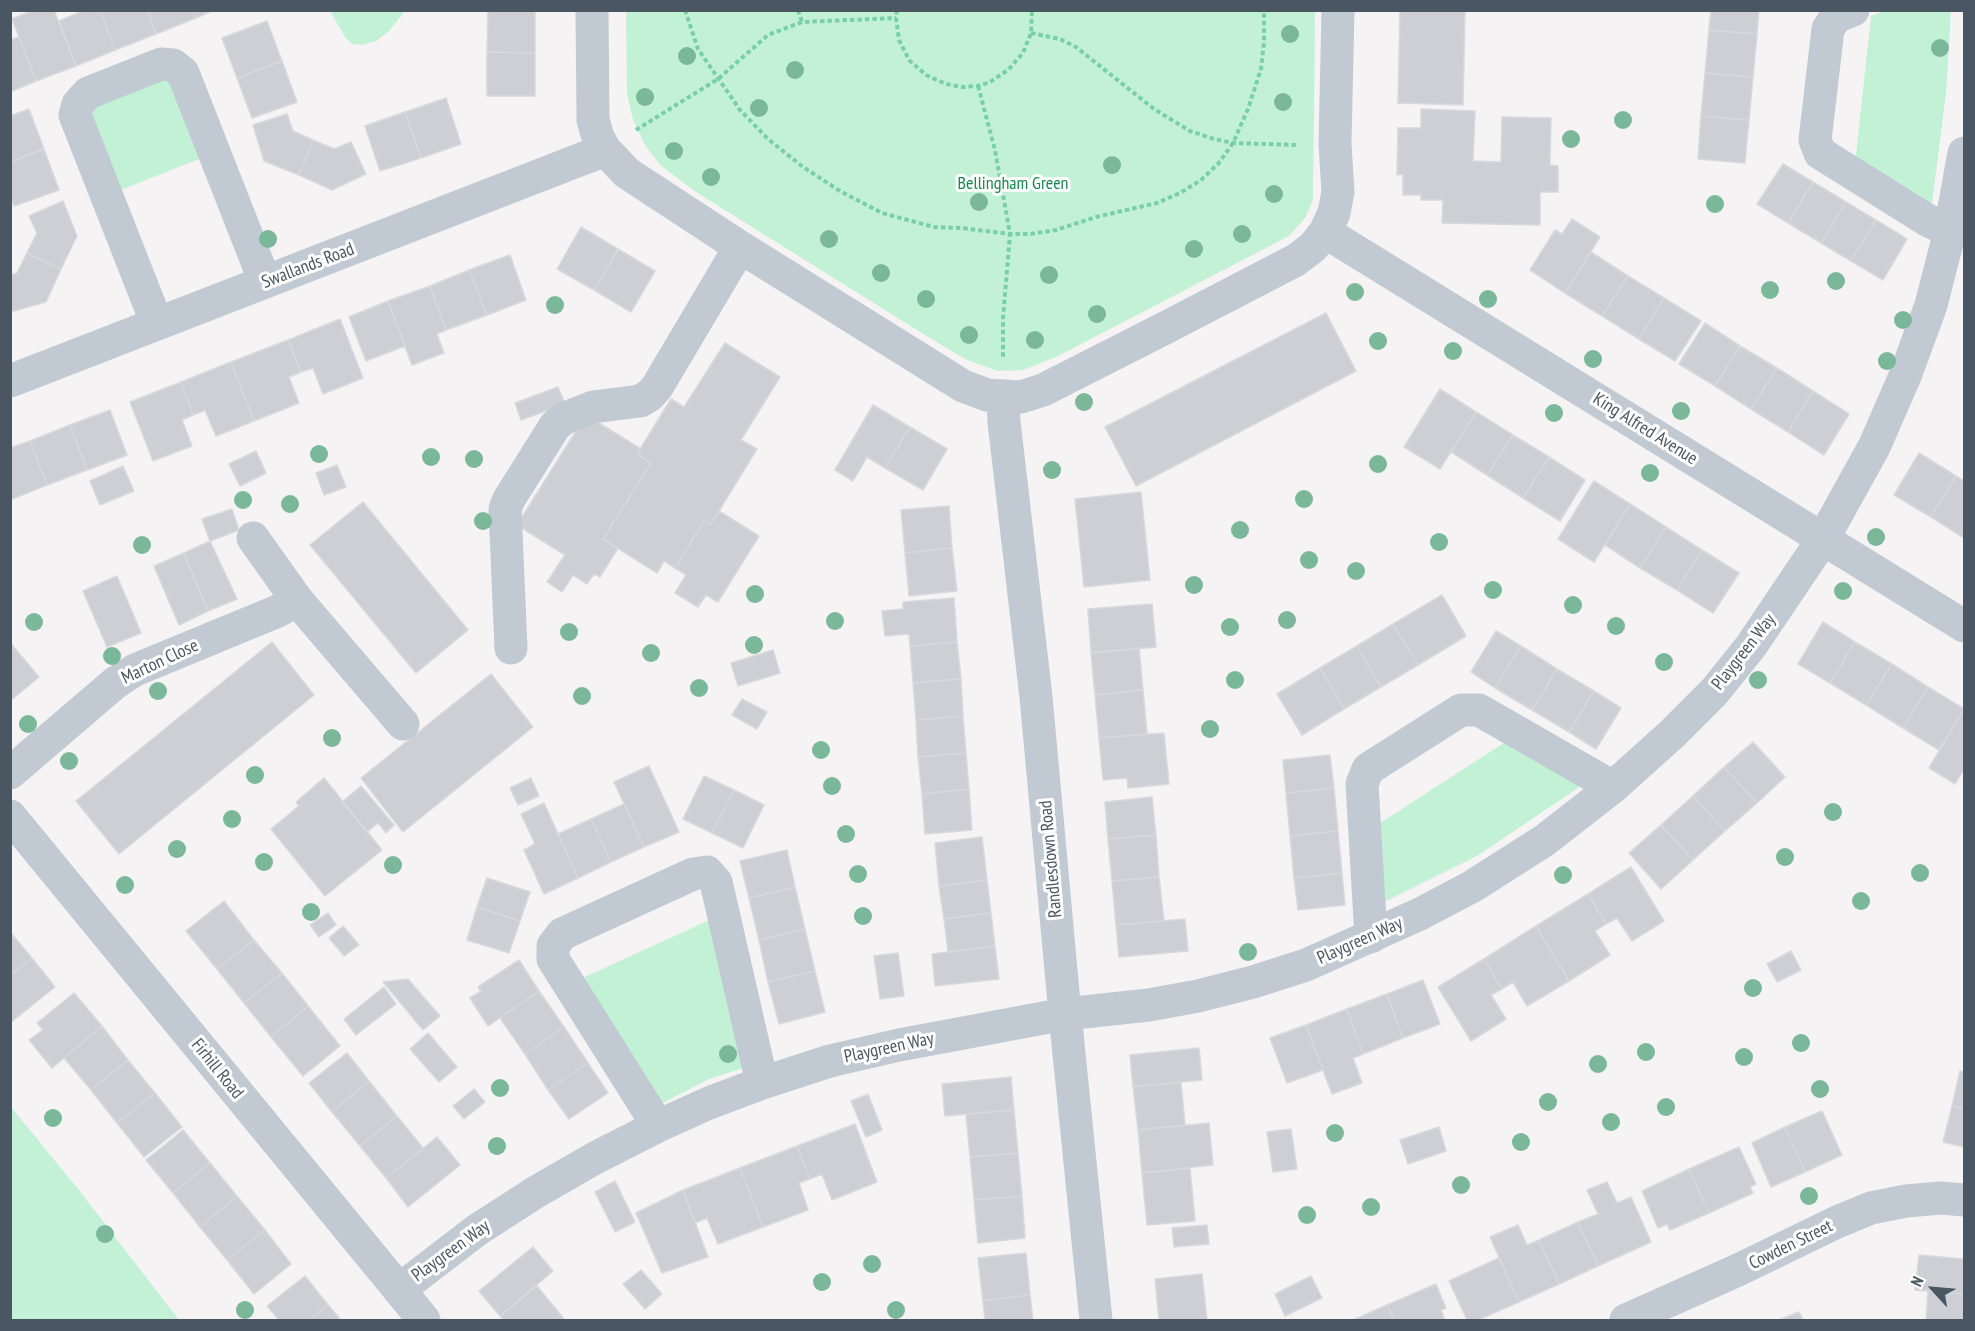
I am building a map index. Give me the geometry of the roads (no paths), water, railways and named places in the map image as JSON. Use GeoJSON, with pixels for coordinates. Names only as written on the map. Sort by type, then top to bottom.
{"type":"FeatureCollection","features":[{"type":"Feature","properties":{"kind":"street"},"geometry":{"type":"LineString","coordinates":[[592,10],[593,120],[605,150],[627,173],[740,247],[963,386],[987,395],[1003,397],[1021,397],[1043,390],[1296,260],[1313,247],[1325,232],[1334,213],[1338,192],[1335,144],[1338,10]]}},
{"type":"Feature","properties":{"kind":"street"},"geometry":{"type":"LineString","coordinates":[[1853,10],[1836,17],[1828,29],[1815,140],[1820,153],[1950,231]]}},
{"type":"Feature","properties":{"kind":"street"},"geometry":{"type":"LineString","coordinates":[[157,324],[75,115],[78,104],[88,93],[161,64],[173,65],[183,73],[265,282]]}},
{"type":"Feature","properties":{"kind":"street","name":"Swallands Road"},"geometry":{"type":"LineString","coordinates":[[10,381],[605,150]]}},
{"type":"Feature","properties":{"kind":"street","name":"Playgreen Way"},"geometry":{"type":"LineString","coordinates":[[399,1290],[477,1230],[536,1192],[595,1158],[709,1103],[830,1061],[899,1045],[1065,1014],[1149,1005],[1253,982],[1306,965],[1371,937],[1473,886],[1545,840],[1613,787],[1672,734],[1714,692],[1751,646],[1823,539],[1874,447],[1905,376],[1931,305],[1950,231],[1965,153]]}},
{"type":"Feature","properties":{"kind":"street","name":"King Alfred Avenue"},"geometry":{"type":"LineString","coordinates":[[1325,232],[1965,626]]}},
{"type":"Feature","properties":{"kind":"street"},"geometry":{"type":"LineString","coordinates":[[511,648],[505,509],[509,499],[555,426],[563,419],[593,407],[640,401],[650,395],[740,247]]}},
{"type":"Feature","properties":{"kind":"street","name":"Randlesdown Road"},"geometry":{"type":"LineString","coordinates":[[1003,397],[1005,433],[1036,697],[1096,1320]]}},
{"type":"Feature","properties":{"kind":"street"},"geometry":{"type":"LineString","coordinates":[[253,538],[297,600],[403,724]]}},
{"type":"Feature","properties":{"kind":"street","name":"Marton Close"},"geometry":{"type":"LineString","coordinates":[[10,773],[115,683],[135,670],[278,611],[297,600]]}},
{"type":"Feature","properties":{"kind":"street"},"geometry":{"type":"LineString","coordinates":[[1371,937],[1362,784],[1368,769],[1461,710],[1479,710],[1613,787]]}},
{"type":"Feature","properties":{"kind":"street","name":"Firhill Road"},"geometry":{"type":"LineString","coordinates":[[10,816],[424,1320]]}},
{"type":"Feature","properties":{"kind":"street"},"geometry":{"type":"LineString","coordinates":[[658,1126],[553,959],[553,946],[562,934],[693,874],[707,873],[716,882],[762,1083]]}},
{"type":"Feature","properties":{"kind":"street","name":"Cowden Street"},"geometry":{"type":"LineString","coordinates":[[1626,1320],[1738,1270],[1837,1222],[1871,1209],[1906,1201],[1941,1198],[1965,1200]]}},
{"type":"Feature","properties":{"kind":"park label","name":"Bellingham Green"},"geometry":{"type":"Point","coordinates":[1013,184]}}]}
